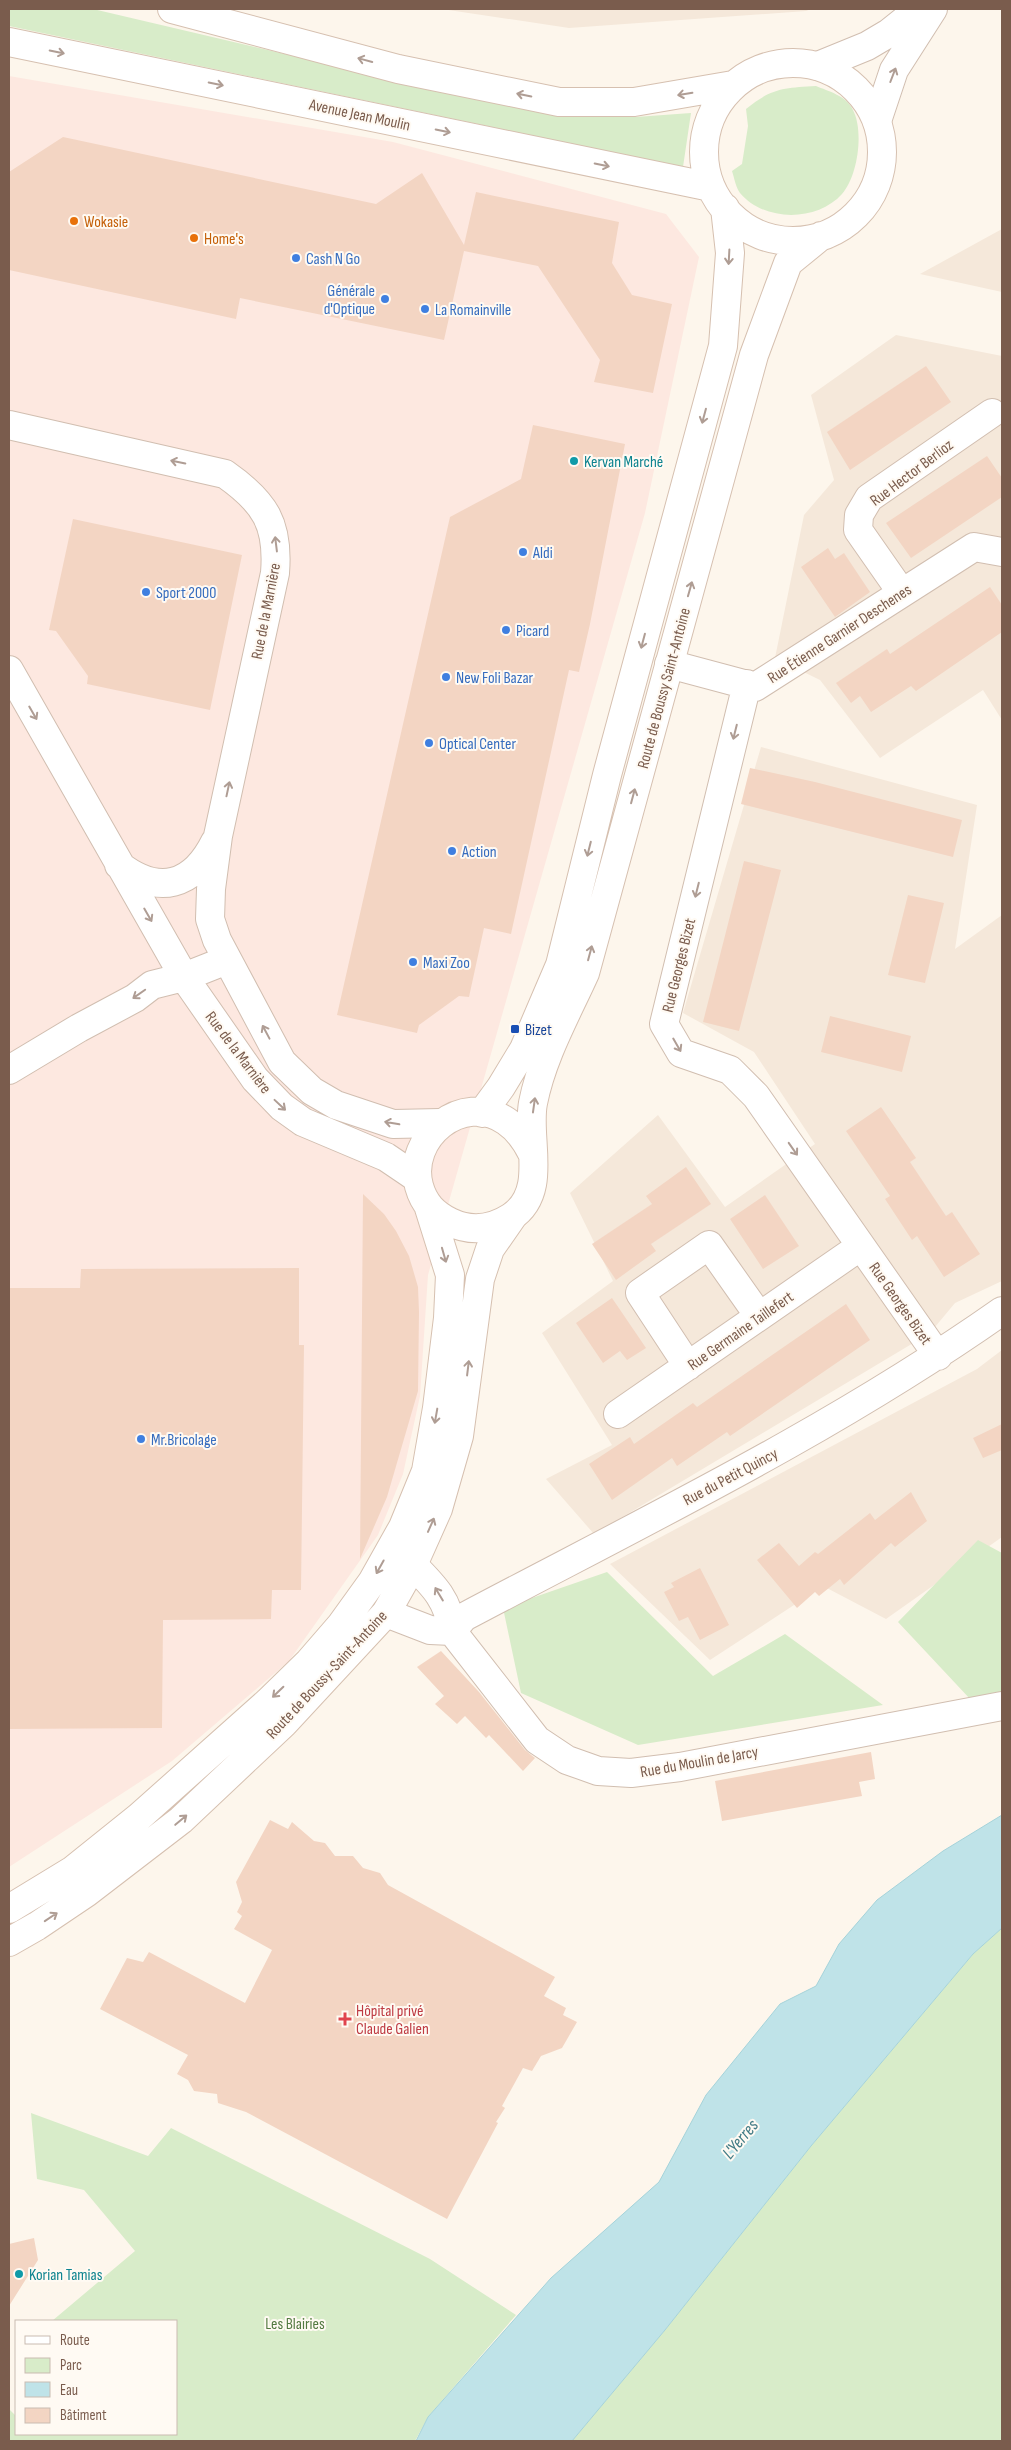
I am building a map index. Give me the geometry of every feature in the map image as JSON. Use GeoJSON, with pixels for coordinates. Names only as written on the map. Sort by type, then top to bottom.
{"type":"FeatureCollection","features":[{"type":"Feature","properties":{"kind":"main road"},"geometry":{"type":"LineString","coordinates":[[172,9],[232,16],[398,69],[559,102],[634,102],[733,85]]}},
{"type":"Feature","properties":{"kind":"main road"},"geometry":{"type":"LineString","coordinates":[[818,66],[867,46],[888,33],[919,9]]}},
{"type":"Feature","properties":{"kind":"main road"},"geometry":{"type":"LineString","coordinates":[[877,121],[894,70],[933,9]]}},
{"type":"Feature","properties":{"kind":"main road","name":"Avenue Jean Moulin"},"geometry":{"type":"LineString","coordinates":[[9,42],[389,120],[686,184],[718,198]]}},
{"type":"Feature","properties":{"kind":"main road"},"geometry":{"type":"LineString","coordinates":[[798,63],[818,66],[843,78],[864,97],[877,121],[882,143],[881,165],[875,187],[866,204],[852,218],[837,229],[821,236],[800,240],[779,240],[758,234],[740,223],[718,198],[704,160],[706,133],[716,107],[733,85],[757,70],[777,64],[798,63]]}},
{"type":"Feature","properties":{"kind":"main road","name":"Route de Boussy Saint-Antoine"},"geometry":{"type":"LineString","coordinates":[[482,1113],[501,1087],[524,1049],[560,964],[608,775],[723,346],[730,253],[718,198]]}},
{"type":"Feature","properties":{"kind":"main road","name":"Route de Boussy Saint-Antoine"},"geometry":{"type":"LineString","coordinates":[[532,1153],[532,1104],[546,1059],[585,973],[764,324],[788,263],[821,236]]}},
{"type":"Feature","properties":{"kind":"main road","name":"Rue Hector Berlioz"},"geometry":{"type":"LineString","coordinates":[[902,593],[858,530],[859,515],[869,498],[992,413]]}},
{"type":"Feature","properties":{"kind":"main road","name":"Rue de la Marnière"},"geometry":{"type":"LineString","coordinates":[[9,425],[225,474],[244,487],[258,502],[273,527],[277,549],[275,573],[218,836],[211,889],[210,919],[217,940],[282,1062],[312,1091],[336,1105],[393,1124],[441,1124]]}},
{"type":"Feature","properties":{"kind":"main road","name":"Rue Étienne Garnier Deschenes"},"geometry":{"type":"LineString","coordinates":[[670,664],[756,687],[974,547],[1002,552]]}},
{"type":"Feature","properties":{"kind":"main road","name":"Rue de la Marnière"},"geometry":{"type":"LineString","coordinates":[[9,670],[184,977],[255,1079],[282,1107],[303,1122],[386,1157],[417,1178]]}},
{"type":"Feature","properties":{"kind":"main road","name":"Rue Georges Bizet"},"geometry":{"type":"LineString","coordinates":[[747,684],[664,1024],[681,1053],[730,1070],[756,1096],[938,1356]]}},
{"type":"Feature","properties":{"kind":"main road","name":"Rue de la Marnière"},"geometry":{"type":"LineString","coordinates":[[118,864],[134,876],[152,883],[173,883],[191,874],[206,861],[218,836]]}},
{"type":"Feature","properties":{"kind":"main road"},"geometry":{"type":"LineString","coordinates":[[9,1070],[79,1028],[135,998],[152,985],[184,977],[228,960]]}},
{"type":"Feature","properties":{"kind":"main road"},"geometry":{"type":"LineString","coordinates":[[468,1112],[482,1113],[497,1116],[507,1121],[520,1134],[532,1153],[534,1169],[532,1186],[524,1203],[513,1216],[495,1226],[476,1229],[460,1227],[429,1208],[417,1178],[417,1163],[421,1148],[429,1134],[441,1124],[454,1116],[468,1112]]}},
{"type":"Feature","properties":{"kind":"main road","name":"Route de Boussy-Saint-Antoine"},"geometry":{"type":"LineString","coordinates":[[9,1909],[73,1870],[139,1817],[268,1702],[309,1662],[341,1625],[372,1582],[403,1527],[426,1471],[437,1408],[448,1318],[450,1275],[429,1208]]}},
{"type":"Feature","properties":{"kind":"main road","name":"Route de Boussy-Saint-Antoine"},"geometry":{"type":"LineString","coordinates":[[9,1942],[37,1926],[86,1893],[181,1820],[284,1723],[386,1613],[413,1565],[438,1509],[459,1436],[480,1279],[490,1249],[513,1216]]}},
{"type":"Feature","properties":{"kind":"main road"},"geometry":{"type":"LineString","coordinates":[[688,1366],[640,1293],[709,1245],[759,1316]]}},
{"type":"Feature","properties":{"kind":"main road","name":"Rue Germaine Taillefert"},"geometry":{"type":"LineString","coordinates":[[618,1414],[861,1246]]}},
{"type":"Feature","properties":{"kind":"main road","name":"Rue du Petit Quincy"},"geometry":{"type":"LineString","coordinates":[[452,1631],[464,1617],[791,1444],[938,1356],[1002,1311]]}},
{"type":"Feature","properties":{"kind":"main road"},"geometry":{"type":"LineString","coordinates":[[386,1613],[430,1630],[452,1631],[450,1612],[439,1593],[413,1565]]}},
{"type":"Feature","properties":{"kind":"main road","name":"Rue du Moulin de Jarcy"},"geometry":{"type":"LineString","coordinates":[[452,1631],[538,1740],[567,1760],[598,1771],[631,1773],[680,1767],[1002,1706]]}},
{"type":"Feature","properties":{"kind":"shaded area"},"geometry":{"type":"Polygon","coordinates":[[[442,9],[811,9],[806,11],[569,28],[442,9]]]}},
{"type":"Feature","properties":{"kind":"shaded area"},"geometry":{"type":"Polygon","coordinates":[[[9,76],[393,142],[666,214],[699,257],[645,513],[428,1275],[420,1396],[403,1474],[378,1535],[289,1661],[172,1761],[9,1867],[9,76]]]}},
{"type":"Feature","properties":{"kind":"shaded area"},"geometry":{"type":"Polygon","coordinates":[[[1002,229],[1002,292],[920,274],[1002,229]]]}},
{"type":"Feature","properties":{"kind":"shaded area"},"geometry":{"type":"Polygon","coordinates":[[[896,335],[1002,356],[1002,720],[983,690],[880,758],[820,680],[775,658],[804,515],[834,480],[811,395],[896,335]]]}},
{"type":"Feature","properties":{"kind":"shaded area"},"geometry":{"type":"Polygon","coordinates":[[[761,747],[977,805],[955,949],[1002,915],[1002,1281],[955,1303],[930,1333],[594,1534],[546,1479],[612,1445],[542,1333],[613,1281],[570,1193],[658,1115],[725,1207],[815,1144],[754,1052],[683,1013],[761,747]]]}},
{"type":"Feature","properties":{"kind":"shaded area"},"geometry":{"type":"Polygon","coordinates":[[[1002,1350],[1002,1537],[886,1619],[823,1586],[710,1660],[610,1564],[977,1369],[1002,1350]]]}},
{"type":"Feature","properties":{"kind":"green space"},"geometry":{"type":"Polygon","coordinates":[[[9,9],[93,9],[476,99],[564,115],[636,117],[691,113],[683,167],[9,26],[9,9]]]}},
{"type":"Feature","properties":{"kind":"green space"},"geometry":{"type":"Polygon","coordinates":[[[816,86],[846,101],[853,110],[856,119],[859,141],[858,153],[848,186],[831,203],[819,210],[805,214],[776,213],[750,203],[740,193],[732,171],[742,164],[748,126],[746,109],[763,97],[778,90],[816,86]]]}},
{"type":"Feature","properties":{"kind":"green space"},"geometry":{"type":"Polygon","coordinates":[[[978,1540],[1002,1553],[1002,1694],[971,1700],[898,1622],[978,1540]]]}},
{"type":"Feature","properties":{"kind":"green space"},"geometry":{"type":"Polygon","coordinates":[[[607,1572],[713,1676],[785,1634],[883,1705],[638,1745],[521,1693],[503,1608],[607,1572]]]}},
{"type":"Feature","properties":{"kind":"green space"},"geometry":{"type":"Polygon","coordinates":[[[1002,1928],[1002,2441],[572,2441],[665,2330],[811,2146],[973,1954],[1002,1928]]]}},
{"type":"Feature","properties":{"kind":"green space","name":"Les Blairies"},"geometry":{"type":"Polygon","coordinates":[[[31,2113],[148,2156],[171,2128],[430,2259],[516,2315],[428,2417],[415,2441],[9,2441],[9,2409],[15,2415],[15,2435],[178,2435],[178,2320],[53,2320],[135,2251],[84,2190],[37,2179],[31,2113]]]}},
{"type":"Feature","properties":{"kind":"water","name":"L'Yerres"},"geometry":{"type":"Polygon","coordinates":[[[1002,1815],[1002,1928],[973,1954],[811,2146],[665,2330],[572,2441],[416,2441],[428,2417],[551,2278],[659,2182],[706,2095],[780,2004],[816,1986],[839,1944],[877,1900],[943,1851],[1002,1815]]]}},
{"type":"Feature","properties":{"kind":"building"},"geometry":{"type":"Polygon","coordinates":[[[63,137],[376,204],[422,173],[464,245],[476,192],[619,222],[612,263],[632,295],[672,304],[653,393],[594,382],[600,360],[538,266],[464,251],[444,340],[240,298],[236,319],[9,270],[9,172],[63,137]]]}},
{"type":"Feature","properties":{"kind":"building"},"geometry":{"type":"Polygon","coordinates":[[[926,366],[951,402],[850,470],[827,432],[926,366]]]}},
{"type":"Feature","properties":{"kind":"building"},"geometry":{"type":"Polygon","coordinates":[[[533,425],[625,444],[579,672],[569,670],[511,934],[484,928],[469,997],[459,996],[419,1025],[417,1033],[337,1015],[450,517],[521,479],[533,425]]]}},
{"type":"Feature","properties":{"kind":"building"},"geometry":{"type":"Polygon","coordinates":[[[987,456],[1002,478],[1002,497],[911,558],[886,523],[987,456]]]}},
{"type":"Feature","properties":{"kind":"building","name":"Sport 2000"},"geometry":{"type":"Polygon","coordinates":[[[73,519],[242,555],[210,710],[87,684],[88,676],[56,631],[49,630],[73,519]]]}},
{"type":"Feature","properties":{"kind":"building"},"geometry":{"type":"Polygon","coordinates":[[[828,548],[835,559],[844,553],[870,592],[835,617],[801,567],[828,548]]]}},
{"type":"Feature","properties":{"kind":"building"},"geometry":{"type":"Polygon","coordinates":[[[990,587],[1002,605],[1002,632],[916,691],[911,686],[871,712],[860,696],[851,703],[836,683],[887,649],[890,654],[990,587]]]}},
{"type":"Feature","properties":{"kind":"building"},"geometry":{"type":"Polygon","coordinates":[[[750,768],[815,782],[962,820],[953,857],[741,804],[750,768]]]}},
{"type":"Feature","properties":{"kind":"building"},"geometry":{"type":"Polygon","coordinates":[[[744,861],[781,870],[739,1031],[703,1022],[744,861]]]}},
{"type":"Feature","properties":{"kind":"building"},"geometry":{"type":"Polygon","coordinates":[[[908,895],[944,903],[925,983],[888,975],[908,895]]]}},
{"type":"Feature","properties":{"kind":"building"},"geometry":{"type":"Polygon","coordinates":[[[830,1016],[911,1036],[902,1072],[821,1052],[830,1016]]]}},
{"type":"Feature","properties":{"kind":"building"},"geometry":{"type":"Polygon","coordinates":[[[881,1107],[916,1158],[910,1162],[946,1216],[952,1212],[980,1254],[944,1277],[917,1236],[912,1240],[885,1199],[890,1196],[846,1131],[881,1107]]]}},
{"type":"Feature","properties":{"kind":"building"},"geometry":{"type":"Polygon","coordinates":[[[686,1167],[711,1204],[651,1244],[656,1251],[616,1280],[592,1244],[652,1204],[646,1196],[686,1167]]]}},
{"type":"Feature","properties":{"kind":"building"},"geometry":{"type":"Polygon","coordinates":[[[363,1194],[384,1214],[396,1231],[409,1256],[418,1287],[419,1312],[418,1391],[387,1497],[360,1559],[363,1194]]]}},
{"type":"Feature","properties":{"kind":"building"},"geometry":{"type":"Polygon","coordinates":[[[765,1195],[799,1246],[763,1269],[730,1219],[765,1195]]]}},
{"type":"Feature","properties":{"kind":"building","name":"Mr.Bricolage"},"geometry":{"type":"Polygon","coordinates":[[[299,1268],[299,1345],[304,1345],[301,1590],[272,1590],[271,1619],[163,1620],[162,1728],[9,1729],[9,1288],[80,1288],[81,1269],[299,1268]]]}},
{"type":"Feature","properties":{"kind":"building"},"geometry":{"type":"Polygon","coordinates":[[[612,1298],[646,1348],[627,1360],[620,1351],[603,1363],[576,1323],[612,1298]]]}},
{"type":"Feature","properties":{"kind":"building"},"geometry":{"type":"Polygon","coordinates":[[[846,1304],[870,1340],[730,1436],[727,1432],[677,1466],[672,1458],[612,1500],[589,1464],[630,1437],[634,1444],[693,1403],[697,1407],[846,1304]]]}},
{"type":"Feature","properties":{"kind":"building"},"geometry":{"type":"Polygon","coordinates":[[[1002,1424],[1002,1450],[983,1458],[973,1438],[1002,1424]]]}},
{"type":"Feature","properties":{"kind":"building"},"geometry":{"type":"Polygon","coordinates":[[[911,1492],[927,1521],[895,1547],[891,1543],[844,1585],[840,1579],[819,1596],[815,1592],[797,1608],[757,1560],[779,1543],[799,1566],[815,1552],[818,1554],[870,1513],[875,1520],[911,1492]]]}},
{"type":"Feature","properties":{"kind":"building"},"geometry":{"type":"Polygon","coordinates":[[[700,1568],[729,1625],[700,1640],[688,1617],[679,1621],[664,1592],[674,1587],[671,1583],[700,1568]]]}},
{"type":"Feature","properties":{"kind":"building"},"geometry":{"type":"Polygon","coordinates":[[[441,1651],[479,1692],[525,1750],[535,1758],[523,1771],[489,1735],[486,1738],[465,1716],[457,1724],[435,1704],[444,1696],[417,1667],[441,1651]]]}},
{"type":"Feature","properties":{"kind":"building"},"geometry":{"type":"Polygon","coordinates":[[[871,1752],[875,1779],[859,1782],[862,1796],[722,1821],[715,1781],[871,1752]]]}},
{"type":"Feature","properties":{"kind":"building","name":"Hôpital privé Claude Galien"},"geometry":{"type":"Polygon","coordinates":[[[270,1820],[288,1829],[292,1822],[314,1841],[325,1843],[335,1856],[353,1856],[363,1868],[380,1873],[388,1885],[555,1977],[544,1996],[566,2008],[563,2015],[577,2022],[562,2048],[541,2056],[532,2071],[523,2068],[502,2106],[505,2108],[496,2122],[498,2123],[447,2219],[246,2112],[218,2103],[217,2094],[194,2091],[188,2080],[177,2074],[188,2055],[100,2009],[127,1958],[143,1962],[149,1952],[245,2003],[272,1950],[234,1929],[242,1916],[237,1912],[242,1902],[236,1882],[270,1820]]]}},
{"type":"Feature","properties":{"kind":"building","name":"Korian Tamias"},"geometry":{"type":"Polygon","coordinates":[[[34,2238],[38,2260],[9,2306],[9,2244],[34,2238]]]}},
{"type":"Feature","properties":{"kind":"place","name":"Wokasie"},"geometry":{"type":"Point","coordinates":[74,221]}},
{"type":"Feature","properties":{"kind":"place","name":"Home's"},"geometry":{"type":"Point","coordinates":[194,238]}},
{"type":"Feature","properties":{"kind":"place","name":"Cash N Go"},"geometry":{"type":"Point","coordinates":[296,258]}},
{"type":"Feature","properties":{"kind":"place","name":"Générale d'Optique"},"geometry":{"type":"Point","coordinates":[385,299]}},
{"type":"Feature","properties":{"kind":"place","name":"La Romainville"},"geometry":{"type":"Point","coordinates":[425,309]}},
{"type":"Feature","properties":{"kind":"place","name":"Kervan Marché"},"geometry":{"type":"Point","coordinates":[574,461]}},
{"type":"Feature","properties":{"kind":"place","name":"Aldi"},"geometry":{"type":"Point","coordinates":[523,552]}},
{"type":"Feature","properties":{"kind":"place","name":"Sport 2000"},"geometry":{"type":"Point","coordinates":[146,592]}},
{"type":"Feature","properties":{"kind":"place","name":"Picard"},"geometry":{"type":"Point","coordinates":[506,630]}},
{"type":"Feature","properties":{"kind":"place","name":"New Foli Bazar"},"geometry":{"type":"Point","coordinates":[446,677]}},
{"type":"Feature","properties":{"kind":"place","name":"Optical Center"},"geometry":{"type":"Point","coordinates":[429,743]}},
{"type":"Feature","properties":{"kind":"place","name":"Action"},"geometry":{"type":"Point","coordinates":[452,851]}},
{"type":"Feature","properties":{"kind":"place","name":"Maxi Zoo"},"geometry":{"type":"Point","coordinates":[413,962]}},
{"type":"Feature","properties":{"kind":"place","name":"Bizet"},"geometry":{"type":"Point","coordinates":[515,1029]}},
{"type":"Feature","properties":{"kind":"place","name":"Mr.Bricolage"},"geometry":{"type":"Point","coordinates":[141,1439]}},
{"type":"Feature","properties":{"kind":"place","name":"Hôpital privé Claude Galien"},"geometry":{"type":"Point","coordinates":[345,2019]}},
{"type":"Feature","properties":{"kind":"place","name":"Korian Tamias"},"geometry":{"type":"Point","coordinates":[19,2274]}}]}
